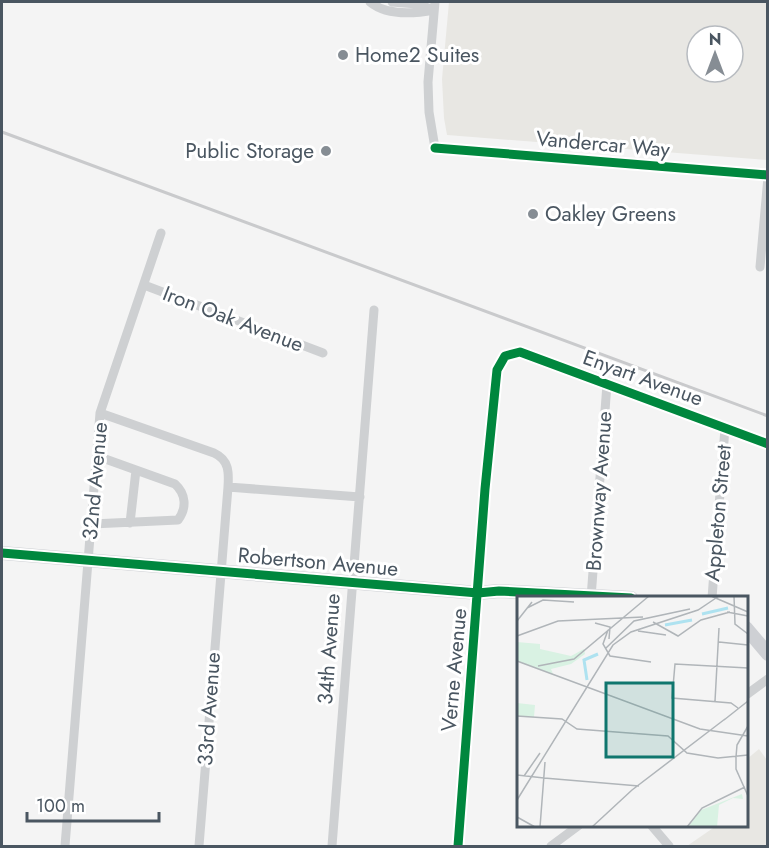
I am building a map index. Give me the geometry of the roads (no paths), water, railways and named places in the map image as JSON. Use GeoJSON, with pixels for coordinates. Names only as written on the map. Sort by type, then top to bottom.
{"type":"FeatureCollection","features":[{"type":"Feature","properties":{"kind":"street"},"geometry":{"type":"LineString","coordinates":[[371,2],[377,8],[416,14],[434,6]]}},
{"type":"Feature","properties":{"kind":"street"},"geometry":{"type":"LineString","coordinates":[[392,2],[434,6]]}},
{"type":"Feature","properties":{"kind":"street","name":"Vandercar Way"},"geometry":{"type":"LineString","coordinates":[[434,6],[428,82],[429,112],[435,148],[768,176]]}},
{"type":"Feature","properties":{"kind":"street"},"geometry":{"type":"LineString","coordinates":[[760,267],[768,176]]}},
{"type":"Feature","properties":{"kind":"street","name":"32nd Avenue"},"geometry":{"type":"LineString","coordinates":[[65,846],[100,413],[161,233]]}},
{"type":"Feature","properties":{"kind":"street","name":"Iron Oak Avenue"},"geometry":{"type":"LineString","coordinates":[[144,285],[323,353]]}},
{"type":"Feature","properties":{"kind":"street","name":"34th Avenue"},"geometry":{"type":"LineString","coordinates":[[332,846],[374,310]]}},
{"type":"Feature","properties":{"kind":"street","name":"Enyart Avenue"},"geometry":{"type":"LineString","coordinates":[[505,356],[520,352],[768,444]]}},
{"type":"Feature","properties":{"kind":"street","name":"Verne Avenue"},"geometry":{"type":"LineString","coordinates":[[458,846],[485,489],[497,370],[505,356]]}},
{"type":"Feature","properties":{"kind":"street","name":"Brownway Avenue"},"geometry":{"type":"LineString","coordinates":[[591,596],[607,384]]}},
{"type":"Feature","properties":{"kind":"street","name":"33rd Avenue"},"geometry":{"type":"LineString","coordinates":[[100,413],[222,457],[227,463],[229,474],[199,846]]}},
{"type":"Feature","properties":{"kind":"street","name":"Appleton Street"},"geometry":{"type":"LineString","coordinates":[[712,596],[725,428]]}},
{"type":"Feature","properties":{"kind":"street"},"geometry":{"type":"LineString","coordinates":[[92,524],[178,520],[183,513],[184,505],[182,492],[175,484],[97,456]]}},
{"type":"Feature","properties":{"kind":"street"},"geometry":{"type":"LineString","coordinates":[[130,523],[136,470]]}},
{"type":"Feature","properties":{"kind":"street"},"geometry":{"type":"LineString","coordinates":[[228,487],[360,497]]}},
{"type":"Feature","properties":{"kind":"street","name":"Robertson Avenue"},"geometry":{"type":"LineString","coordinates":[[2,553],[478,593],[499,591],[576,596]]}},
{"type":"Feature","properties":{"kind":"street"},"geometry":{"type":"LineString","coordinates":[[748,629],[768,654]]}},
{"type":"Feature","properties":{"kind":"street"},"geometry":{"type":"LineString","coordinates":[[748,694],[768,679]]}},
{"type":"Feature","properties":{"kind":"street"},"geometry":{"type":"LineString","coordinates":[[551,846],[575,827]]}},
{"type":"Feature","properties":{"kind":"street"},"geometry":{"type":"LineString","coordinates":[[654,827],[669,846]]}},
{"type":"Feature","properties":{"kind":"railway"},"geometry":{"type":"LineString","coordinates":[[2,132],[768,416]]}},
{"type":"Feature","properties":{"kind":"place","name":"Home2 Suites"},"geometry":{"type":"Point","coordinates":[343,55]}},
{"type":"Feature","properties":{"kind":"place","name":"Public Storage"},"geometry":{"type":"Point","coordinates":[326,151]}},
{"type":"Feature","properties":{"kind":"place","name":"Oakley Greens"},"geometry":{"type":"Point","coordinates":[533,214]}}]}
